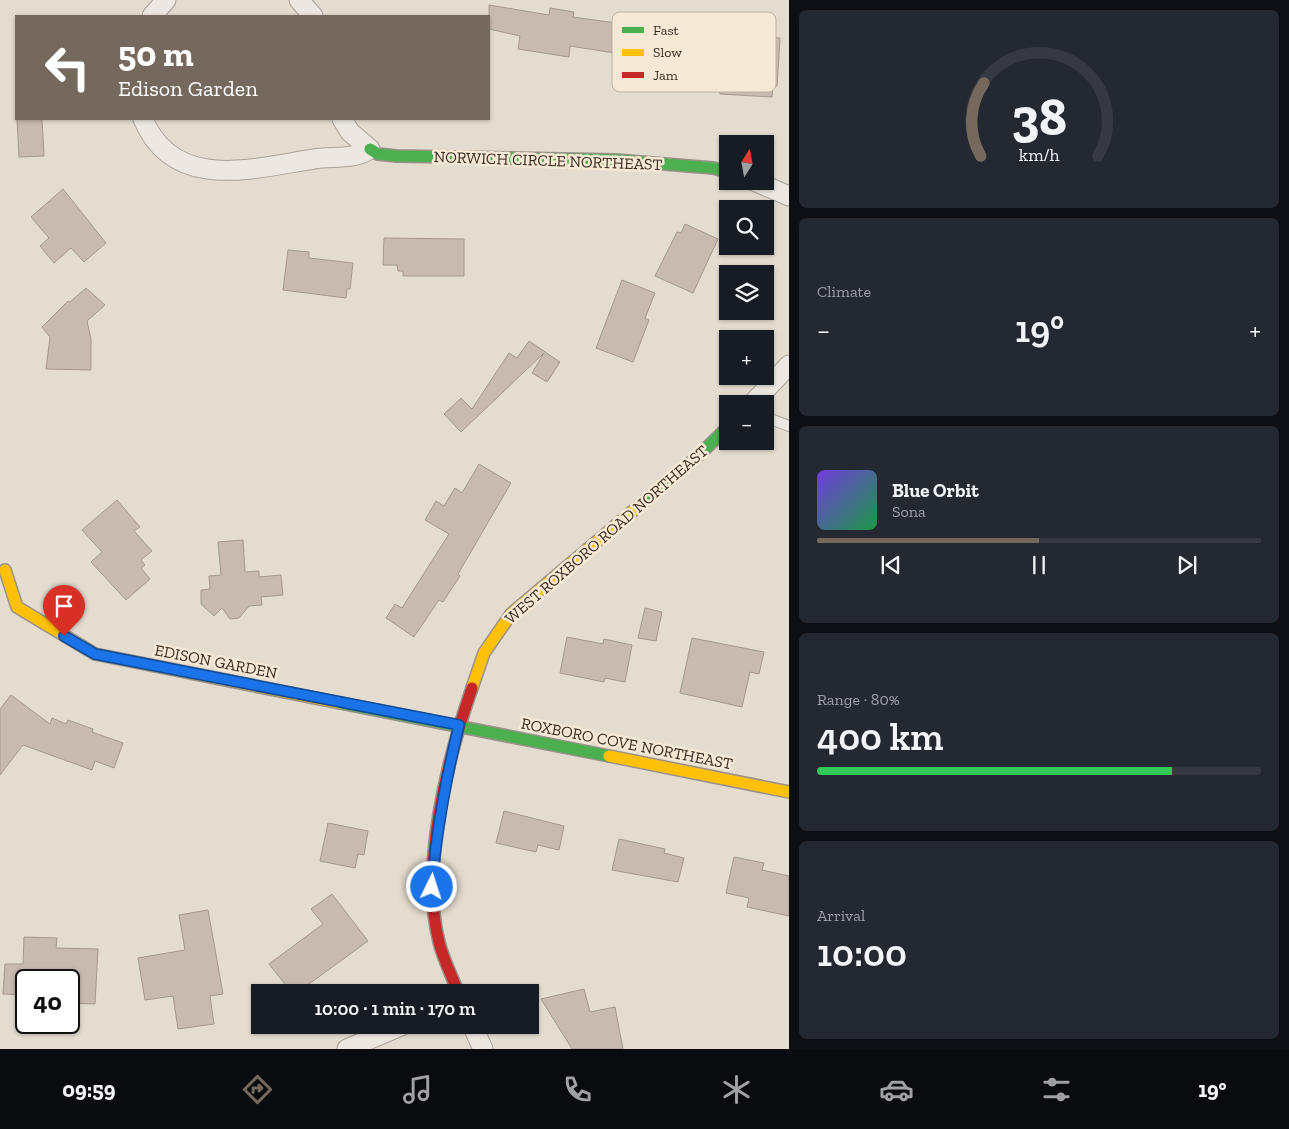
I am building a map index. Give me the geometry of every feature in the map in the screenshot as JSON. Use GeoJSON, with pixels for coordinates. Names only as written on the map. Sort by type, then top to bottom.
{"type":"FeatureCollection","features":[{"type":"Feature","properties":{"kind":"street"},"geometry":{"type":"LineString","coordinates":[[153,15],[166,0]]}},
{"type":"Feature","properties":{"kind":"street"},"geometry":{"type":"LineString","coordinates":[[299,0],[312,15]]}},
{"type":"Feature","properties":{"kind":"street"},"geometry":{"type":"LineString","coordinates":[[144,120],[154,138],[170,153],[186,164],[215,171],[244,171],[315,158],[363,154],[370,149],[350,132],[343,120]]}},
{"type":"Feature","properties":{"kind":"street","name":"NORWICH CIRCLE NORTHEAST"},"geometry":{"type":"LineString","coordinates":[[370,149],[378,154],[396,156],[616,160],[719,170]]}},
{"type":"Feature","properties":{"kind":"street"},"geometry":{"type":"LineString","coordinates":[[774,190],[789,196]]}},
{"type":"Feature","properties":{"kind":"street"},"geometry":{"type":"LineString","coordinates":[[761,395],[789,366]]}},
{"type":"Feature","properties":{"kind":"street","name":"WEST ROXBORO ROAD NORTHEAST"},"geometry":{"type":"LineString","coordinates":[[455,984],[439,942],[432,887],[435,848],[448,771],[459,725],[484,653],[511,614],[698,456],[719,436]]}},
{"type":"Feature","properties":{"kind":"street","name":"EDISON GARDEN"},"geometry":{"type":"LineString","coordinates":[[5,570],[17,607],[95,654],[459,725]]}},
{"type":"Feature","properties":{"kind":"street","name":"ROXBORO COVE NORTHEAST"},"geometry":{"type":"LineString","coordinates":[[459,725],[789,792]]}},
{"type":"Feature","properties":{"kind":"street"},"geometry":{"type":"LineString","coordinates":[[347,1049],[382,1034]]}},
{"type":"Feature","properties":{"kind":"street"},"geometry":{"type":"LineString","coordinates":[[476,1034],[483,1049]]}},
{"type":"Feature","properties":{"kind":"lane"},"geometry":{"type":"LineString","coordinates":[[774,420],[789,426]]}},
{"type":"Feature","properties":{"kind":"building"},"geometry":{"type":"Polygon","coordinates":[[[489,5],[549,15],[550,8],[574,12],[573,17],[612,22],[612,53],[570,46],[569,57],[518,49],[520,36],[490,29],[489,5]]]}},
{"type":"Feature","properties":{"kind":"building"},"geometry":{"type":"Polygon","coordinates":[[[776,38],[780,38],[776,86],[776,38]]]}},
{"type":"Feature","properties":{"kind":"building"},"geometry":{"type":"Polygon","coordinates":[[[720,92],[772,92],[772,97],[720,94],[720,92]]]}},
{"type":"Feature","properties":{"kind":"building"},"geometry":{"type":"Polygon","coordinates":[[[17,120],[42,120],[44,156],[19,157],[17,120]]]}},
{"type":"Feature","properties":{"kind":"building"},"geometry":{"type":"Polygon","coordinates":[[[63,189],[106,243],[84,262],[71,248],[54,263],[40,246],[49,238],[31,217],[63,189]]]}},
{"type":"Feature","properties":{"kind":"building"},"geometry":{"type":"Polygon","coordinates":[[[685,224],[718,239],[693,293],[655,276],[677,232],[681,233],[685,224]]]}},
{"type":"Feature","properties":{"kind":"building"},"geometry":{"type":"Polygon","coordinates":[[[384,238],[464,239],[464,276],[403,276],[403,271],[398,271],[397,265],[383,265],[384,238]]]}},
{"type":"Feature","properties":{"kind":"building"},"geometry":{"type":"Polygon","coordinates":[[[288,250],[309,252],[309,258],[353,263],[350,289],[347,289],[346,298],[283,290],[288,250]]]}},
{"type":"Feature","properties":{"kind":"building"},"geometry":{"type":"Polygon","coordinates":[[[622,280],[655,293],[645,318],[649,320],[633,362],[596,348],[622,280]]]}},
{"type":"Feature","properties":{"kind":"building"},"geometry":{"type":"Polygon","coordinates":[[[86,288],[105,305],[87,321],[91,339],[91,370],[46,369],[50,337],[42,327],[68,301],[70,302],[86,288]]]}},
{"type":"Feature","properties":{"kind":"building"},"geometry":{"type":"Polygon","coordinates":[[[529,341],[560,362],[547,382],[532,373],[544,353],[461,432],[444,414],[461,398],[472,409],[509,353],[517,358],[529,341]]]}},
{"type":"Feature","properties":{"kind":"building"},"geometry":{"type":"Polygon","coordinates":[[[479,464],[511,483],[458,574],[460,576],[443,602],[439,600],[414,637],[386,618],[395,604],[402,608],[449,534],[425,520],[436,501],[444,506],[455,488],[462,493],[479,464]]]}},
{"type":"Feature","properties":{"kind":"building"},"geometry":{"type":"Polygon","coordinates":[[[117,500],[140,527],[134,531],[152,551],[141,560],[145,565],[141,568],[150,579],[126,600],[91,562],[102,552],[82,530],[117,500]]]}},
{"type":"Feature","properties":{"kind":"building"},"geometry":{"type":"Polygon","coordinates":[[[243,540],[245,572],[259,571],[259,577],[281,575],[283,595],[261,597],[262,605],[249,606],[239,618],[230,619],[222,608],[214,616],[201,604],[201,590],[210,589],[209,576],[221,575],[218,542],[243,540]]]}},
{"type":"Feature","properties":{"kind":"building"},"geometry":{"type":"Polygon","coordinates":[[[645,608],[662,612],[656,641],[638,638],[645,608]]]}},
{"type":"Feature","properties":{"kind":"building"},"geometry":{"type":"Polygon","coordinates":[[[567,637],[603,644],[604,639],[632,645],[625,682],[605,678],[604,682],[560,673],[567,637]]]}},
{"type":"Feature","properties":{"kind":"building"},"geometry":{"type":"Polygon","coordinates":[[[692,638],[764,652],[759,674],[750,672],[742,707],[680,693],[692,638]]]}},
{"type":"Feature","properties":{"kind":"building"},"geometry":{"type":"Polygon","coordinates":[[[11,695],[50,724],[52,718],[66,724],[68,720],[93,729],[92,732],[123,743],[114,768],[95,761],[92,770],[23,745],[0,775],[0,709],[11,695]]]}},
{"type":"Feature","properties":{"kind":"building"},"geometry":{"type":"Polygon","coordinates":[[[504,811],[564,826],[559,850],[538,845],[536,852],[496,843],[504,811]]]}},
{"type":"Feature","properties":{"kind":"building"},"geometry":{"type":"Polygon","coordinates":[[[328,823],[368,831],[364,855],[358,854],[355,868],[320,861],[328,823]]]}},
{"type":"Feature","properties":{"kind":"building"},"geometry":{"type":"Polygon","coordinates":[[[619,839],[665,849],[664,853],[684,858],[678,882],[612,870],[619,839]]]}},
{"type":"Feature","properties":{"kind":"building"},"geometry":{"type":"Polygon","coordinates":[[[734,857],[764,863],[762,870],[789,876],[789,916],[747,907],[749,898],[726,893],[734,857]]]}},
{"type":"Feature","properties":{"kind":"building"},"geometry":{"type":"Polygon","coordinates":[[[332,894],[368,941],[309,984],[285,984],[269,964],[323,924],[311,909],[332,894]]]}},
{"type":"Feature","properties":{"kind":"building"},"geometry":{"type":"Polygon","coordinates":[[[208,910],[223,994],[210,996],[214,1024],[178,1029],[173,996],[145,1000],[138,958],[185,950],[179,915],[208,910]]]}},
{"type":"Feature","properties":{"kind":"building"},"geometry":{"type":"Polygon","coordinates":[[[24,937],[57,938],[56,948],[98,949],[95,1004],[80,1003],[80,969],[15,969],[15,995],[3,994],[5,964],[23,964],[24,937]]]}},
{"type":"Feature","properties":{"kind":"building"},"geometry":{"type":"Polygon","coordinates":[[[584,989],[590,1012],[615,1007],[623,1049],[572,1049],[541,999],[584,989]]]}},
{"type":"Feature","properties":{"kind":"traffic: fast"},"geometry":{"type":"LineString","coordinates":[[370,149],[378,154],[397,156],[616,160],[719,170]]}},
{"type":"Feature","properties":{"kind":"traffic: fast"},"geometry":{"type":"LineString","coordinates":[[640,505],[719,436]]}},
{"type":"Feature","properties":{"kind":"traffic: fast"},"geometry":{"type":"LineString","coordinates":[[340,703],[609,756]]}},
{"type":"Feature","properties":{"kind":"traffic: slow"},"geometry":{"type":"LineString","coordinates":[[472,688],[484,653],[511,614],[640,505]]}},
{"type":"Feature","properties":{"kind":"traffic: slow"},"geometry":{"type":"LineString","coordinates":[[5,570],[17,607],[95,654],[340,703]]}},
{"type":"Feature","properties":{"kind":"traffic: slow"},"geometry":{"type":"LineString","coordinates":[[609,756],[789,792]]}},
{"type":"Feature","properties":{"kind":"traffic: jam"},"geometry":{"type":"LineString","coordinates":[[455,984],[439,942],[434,913],[434,848],[446,780],[472,688]]}},
{"type":"Feature","properties":{"kind":"route"},"geometry":{"type":"LineString","coordinates":[[64,636],[95,654],[459,725],[448,771],[435,848],[432,887]]}}]}
